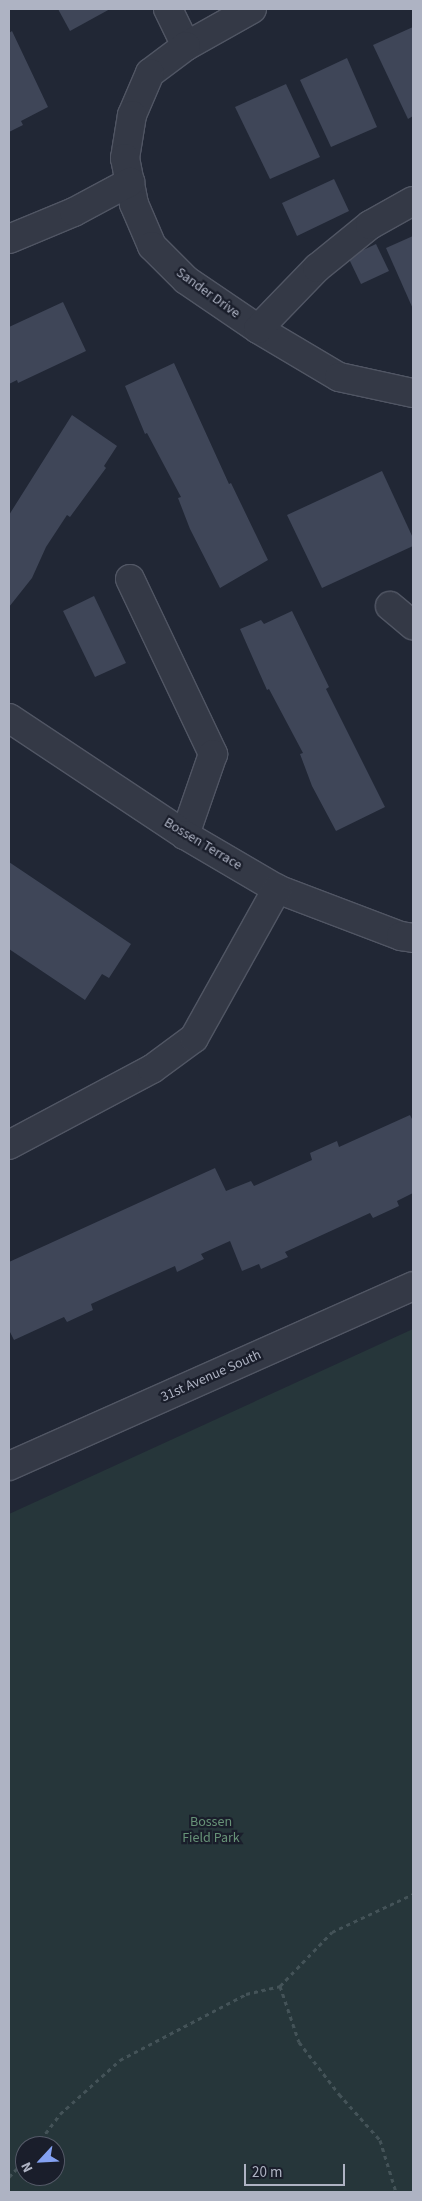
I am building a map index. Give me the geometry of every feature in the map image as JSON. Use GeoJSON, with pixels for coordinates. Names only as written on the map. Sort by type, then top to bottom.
{"type":"FeatureCollection","features":[{"type":"Feature","properties":{"kind":"street"},"geometry":{"type":"LineString","coordinates":[[168,9],[186,46]]}},
{"type":"Feature","properties":{"kind":"street","name":"Sander Drive"},"geometry":{"type":"LineString","coordinates":[[241,14],[186,46],[150,73],[132,115],[125,158],[134,204],[152,246],[186,280],[258,329],[339,377],[413,393]]}},
{"type":"Feature","properties":{"kind":"street"},"geometry":{"type":"LineString","coordinates":[[9,239],[74,212],[130,182]]}},
{"type":"Feature","properties":{"kind":"street"},"geometry":{"type":"LineString","coordinates":[[258,329],[317,268],[370,225],[413,201]]}},
{"type":"Feature","properties":{"kind":"street"},"geometry":{"type":"LineString","coordinates":[[130,579],[213,754],[185,835]]}},
{"type":"Feature","properties":{"kind":"street"},"geometry":{"type":"LineString","coordinates":[[390,606],[413,625]]}},
{"type":"Feature","properties":{"kind":"street","name":"Bossen Terrace"},"geometry":{"type":"LineString","coordinates":[[9,718],[185,835],[277,889],[401,936],[413,938]]}},
{"type":"Feature","properties":{"kind":"street"},"geometry":{"type":"LineString","coordinates":[[9,1145],[152,1069],[194,1038],[277,889]]}},
{"type":"Feature","properties":{"kind":"street","name":"31st Avenue South"},"geometry":{"type":"LineString","coordinates":[[9,1466],[413,1286]]}},
{"type":"Feature","properties":{"kind":"path"},"geometry":{"type":"LineString","coordinates":[[44,2136],[60,2114],[120,2060],[246,1994],[280,1986],[332,1932],[413,1894]]}},
{"type":"Feature","properties":{"kind":"path"},"geometry":{"type":"LineString","coordinates":[[280,1986],[299,2042],[339,2094],[380,2140],[396,2192]]}},
{"type":"Feature","properties":{"kind":"green space","name":"Bossen Field Park"},"geometry":{"type":"Polygon","coordinates":[[[413,1329],[413,2192],[9,2192],[9,1514],[413,1329]]]}},
{"type":"Feature","properties":{"kind":"building"},"geometry":{"type":"Polygon","coordinates":[[[58,9],[110,9],[70,31],[58,9]]]}},
{"type":"Feature","properties":{"kind":"building"},"geometry":{"type":"Polygon","coordinates":[[[413,27],[413,116],[408,119],[373,45],[413,27]]]}},
{"type":"Feature","properties":{"kind":"building"},"geometry":{"type":"Polygon","coordinates":[[[12,31],[48,107],[21,121],[23,125],[9,132],[9,33],[12,31]]]}},
{"type":"Feature","properties":{"kind":"building"},"geometry":{"type":"Polygon","coordinates":[[[347,58],[377,127],[331,147],[300,80],[347,58]]]}},
{"type":"Feature","properties":{"kind":"building"},"geometry":{"type":"Polygon","coordinates":[[[286,84],[320,157],[270,179],[235,107],[286,84]]]}},
{"type":"Feature","properties":{"kind":"building"},"geometry":{"type":"Polygon","coordinates":[[[334,179],[349,211],[297,236],[282,203],[334,179]]]}},
{"type":"Feature","properties":{"kind":"building"},"geometry":{"type":"Polygon","coordinates":[[[413,236],[413,309],[386,248],[413,236]]]}},
{"type":"Feature","properties":{"kind":"building"},"geometry":{"type":"Polygon","coordinates":[[[376,244],[389,271],[361,284],[348,257],[376,244]]]}},
{"type":"Feature","properties":{"kind":"building"},"geometry":{"type":"Polygon","coordinates":[[[63,302],[86,351],[18,383],[17,380],[9,384],[9,327],[63,302]]]}},
{"type":"Feature","properties":{"kind":"building"},"geometry":{"type":"Polygon","coordinates":[[[174,363],[229,484],[231,483],[268,560],[220,588],[190,529],[178,498],[181,497],[147,433],[145,434],[125,386],[174,363]]]}},
{"type":"Feature","properties":{"kind":"building"},"geometry":{"type":"Polygon","coordinates":[[[72,415],[117,446],[104,466],[106,468],[70,517],[67,515],[46,547],[32,578],[9,607],[9,515],[72,415]]]}},
{"type":"Feature","properties":{"kind":"building"},"geometry":{"type":"Polygon","coordinates":[[[382,471],[413,538],[413,546],[322,588],[287,515],[382,471]]]}},
{"type":"Feature","properties":{"kind":"building"},"geometry":{"type":"Polygon","coordinates":[[[94,596],[126,663],[95,677],[63,611],[94,596]]]}},
{"type":"Feature","properties":{"kind":"building"},"geometry":{"type":"Polygon","coordinates":[[[292,611],[329,687],[326,689],[385,807],[336,831],[312,786],[300,754],[303,753],[269,689],[267,690],[240,629],[261,620],[264,624],[292,611]]]}},
{"type":"Feature","properties":{"kind":"building"},"geometry":{"type":"Polygon","coordinates":[[[9,862],[131,944],[109,978],[102,974],[85,1000],[9,949],[9,862]]]}},
{"type":"Feature","properties":{"kind":"building"},"geometry":{"type":"Polygon","coordinates":[[[410,1115],[413,1121],[413,1193],[397,1201],[399,1206],[373,1218],[370,1213],[285,1252],[288,1257],[261,1269],[259,1264],[242,1271],[230,1241],[201,1254],[204,1259],[177,1272],[175,1266],[91,1304],[93,1310],[67,1322],[64,1317],[14,1340],[9,1330],[9,1262],[215,1168],[226,1191],[251,1181],[254,1186],[312,1160],[310,1153],[337,1141],[339,1147],[410,1115]]]}}]}
